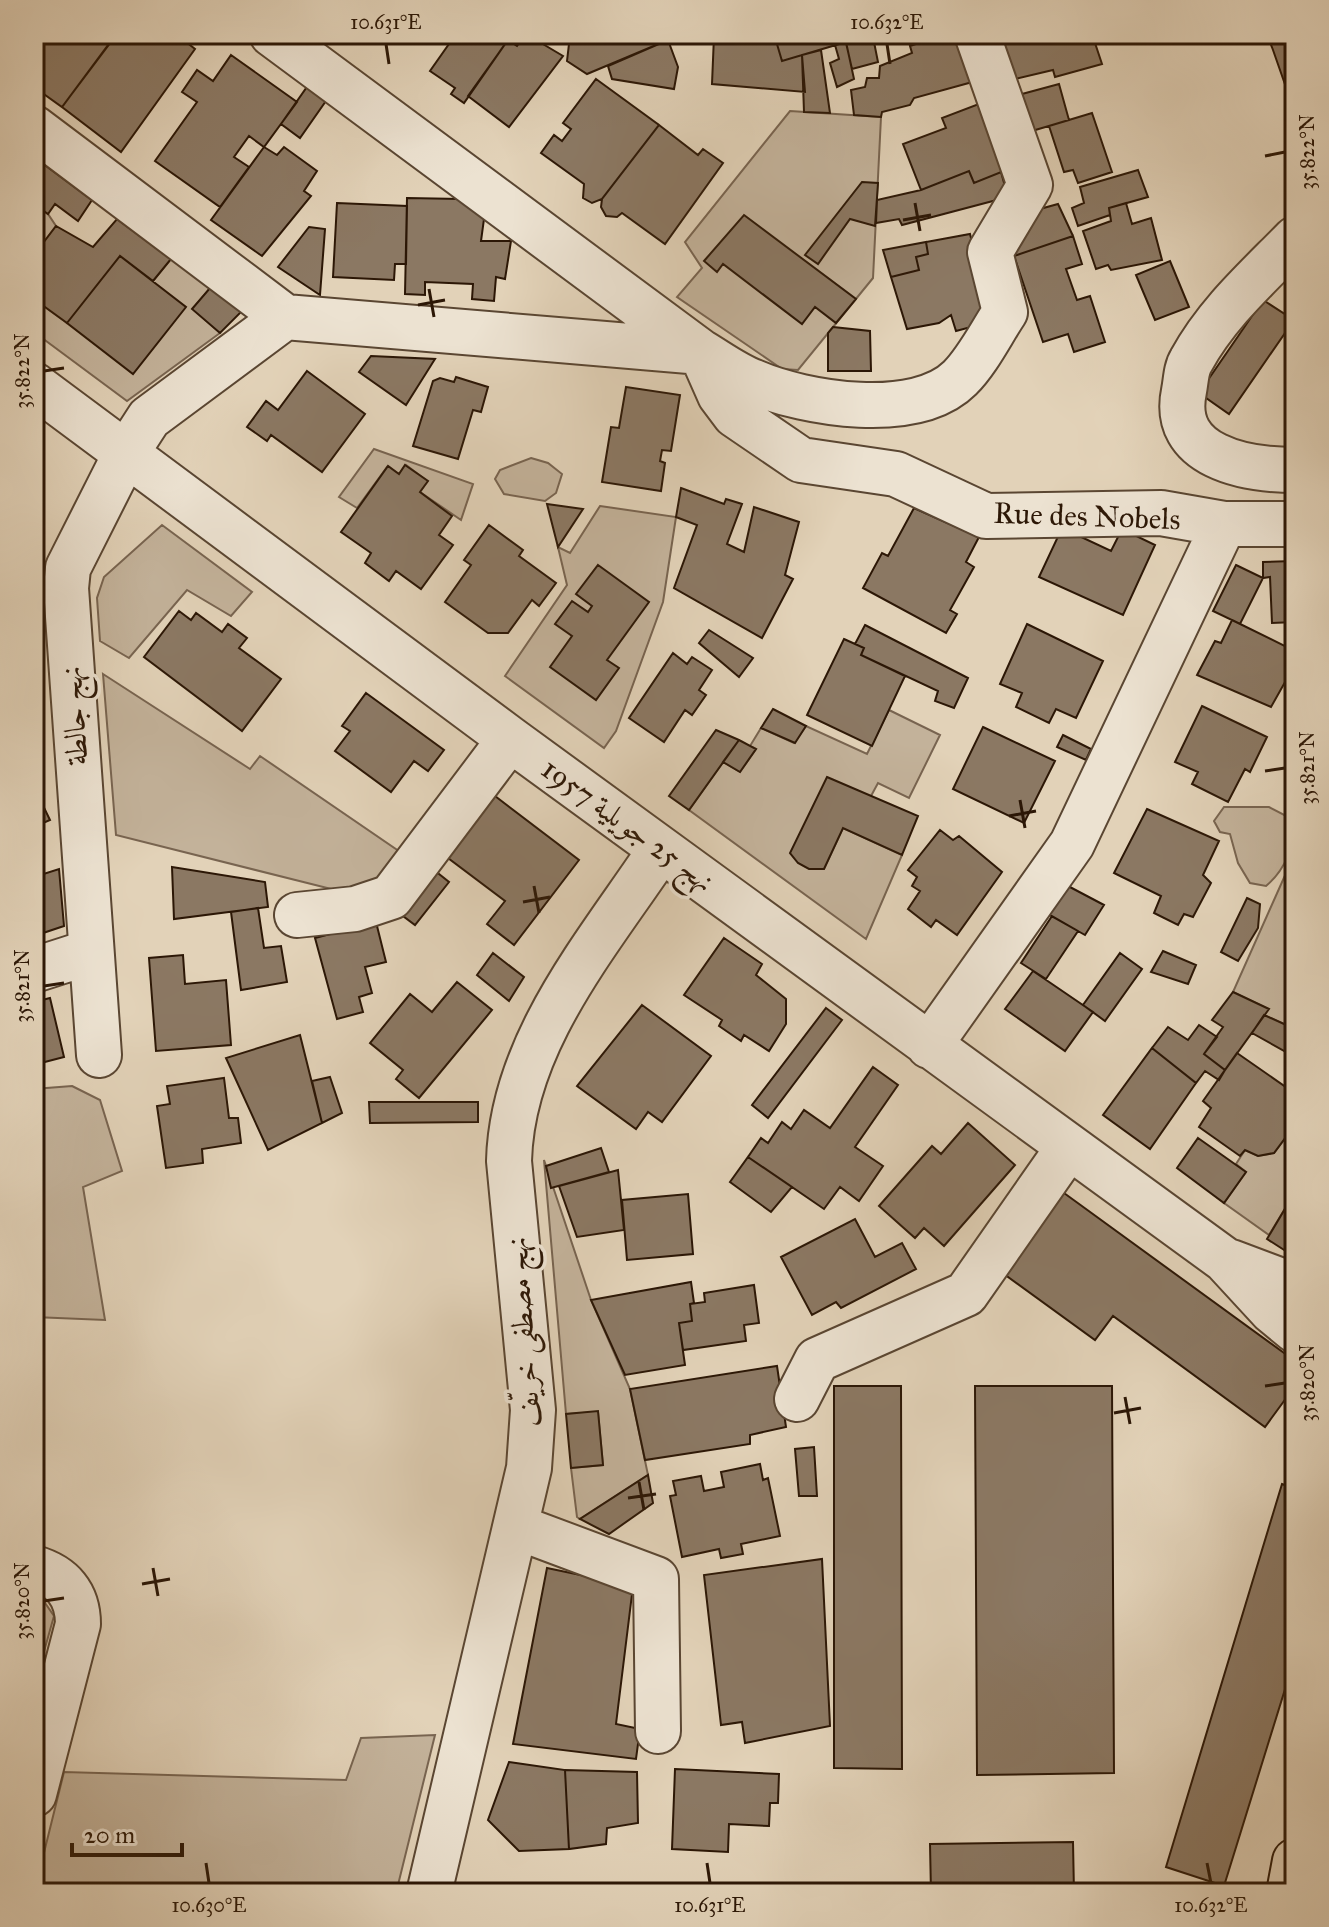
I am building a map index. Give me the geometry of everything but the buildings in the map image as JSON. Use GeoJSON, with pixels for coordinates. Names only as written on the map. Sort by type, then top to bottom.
{"type":"FeatureCollection","features":[{"type":"Feature","properties":{"kind":"street"},"geometry":{"type":"LineString","coordinates":[[272,34],[701,352],[752,382],[793,396],[840,402],[905,402],[935,395],[960,378],[1005,312],[990,252],[1030,185],[977,34]]}},
{"type":"Feature","properties":{"kind":"street"},"geometry":{"type":"LineString","coordinates":[[34,128],[285,317],[701,352]]}},
{"type":"Feature","properties":{"kind":"street"},"geometry":{"type":"LineString","coordinates":[[1295,239],[1221,315],[1189,364],[1182,401],[1185,423],[1192,439],[1210,453],[1236,464],[1295,470]]}},
{"type":"Feature","properties":{"kind":"street","name":"نهج جالطة"},"geometry":{"type":"LineString","coordinates":[[99,1055],[66,588],[77,546],[125,455],[149,418],[285,317]]}},
{"type":"Feature","properties":{"kind":"street","name":"Rue des Nobels"},"geometry":{"type":"LineString","coordinates":[[701,352],[720,395],[735,415],[801,460],[896,474],[986,516],[1161,513],[1224,524],[1295,524]]}},
{"type":"Feature","properties":{"kind":"street","name":"نهج 25 جويلية 1957"},"geometry":{"type":"LineString","coordinates":[[34,385],[510,739],[1225,1260],[1272,1311],[1295,1330]]}},
{"type":"Feature","properties":{"kind":"street"},"geometry":{"type":"LineString","coordinates":[[929,1046],[1072,844],[1224,524]]}},
{"type":"Feature","properties":{"kind":"street"},"geometry":{"type":"LineString","coordinates":[[297,915],[355,909],[391,897],[510,739]]}},
{"type":"Feature","properties":{"kind":"street","name":"نهج مصطفى خريّف"},"geometry":{"type":"LineString","coordinates":[[429,1893],[529,1468],[533,1410],[509,1161],[510,1131],[521,1085],[540,1038],[661,849]]}},
{"type":"Feature","properties":{"kind":"street"},"geometry":{"type":"LineString","coordinates":[[34,970],[90,952]]}},
{"type":"Feature","properties":{"kind":"street"},"geometry":{"type":"LineString","coordinates":[[797,1399],[817,1360],[966,1294],[1068,1148]]}},
{"type":"Feature","properties":{"kind":"street","name":"نهج 25 جويلية 1957"},"geometry":{"type":"LineString","coordinates":[[1225,1260],[1295,1286]]}},
{"type":"Feature","properties":{"kind":"street"},"geometry":{"type":"LineString","coordinates":[[517,1527],[656,1579],[658,1731]]}},
{"type":"Feature","properties":{"kind":"street"},"geometry":{"type":"LineString","coordinates":[[34,1568],[54,1574],[74,1597],[78,1624],[34,1794]]}},
{"type":"Feature","properties":{"kind":"shaded area"},"geometry":{"type":"Polygon","coordinates":[[[790,111],[881,117],[873,278],[798,370],[782,369],[677,297],[702,268],[685,242],[790,111]]]}},
{"type":"Feature","properties":{"kind":"shaded area"},"geometry":{"type":"Polygon","coordinates":[[[35,204],[48,214],[56,226],[34,255],[35,204]]]}},
{"type":"Feature","properties":{"kind":"shaded area"},"geometry":{"type":"Polygon","coordinates":[[[171,259],[210,288],[193,309],[220,333],[127,401],[34,332],[34,299],[67,323],[153,281],[171,259]]]}},
{"type":"Feature","properties":{"kind":"shaded area"},"geometry":{"type":"Polygon","coordinates":[[[374,449],[473,484],[461,520],[420,492],[427,481],[406,465],[399,474],[387,467],[357,508],[339,497],[374,449]]]}},
{"type":"Feature","properties":{"kind":"shaded area"},"geometry":{"type":"Polygon","coordinates":[[[531,458],[548,463],[562,474],[556,493],[545,501],[504,494],[495,479],[500,470],[531,458]]]}},
{"type":"Feature","properties":{"kind":"shaded area"},"geometry":{"type":"Polygon","coordinates":[[[600,506],[676,517],[663,602],[616,731],[604,748],[505,676],[567,585],[558,547],[570,553],[600,506]]]}},
{"type":"Feature","properties":{"kind":"shaded area"},"geometry":{"type":"Polygon","coordinates":[[[162,525],[252,592],[231,616],[187,590],[129,658],[100,641],[97,598],[104,577],[162,525]]]}},
{"type":"Feature","properties":{"kind":"shaded area"},"geometry":{"type":"Polygon","coordinates":[[[103,674],[250,769],[260,756],[406,856],[386,882],[355,895],[116,835],[103,674]]]}},
{"type":"Feature","properties":{"kind":"shaded area"},"geometry":{"type":"Polygon","coordinates":[[[889,710],[940,735],[909,798],[878,783],[871,796],[791,853],[805,866],[824,869],[843,828],[902,855],[866,939],[689,810],[723,762],[740,772],[756,749],[750,746],[761,728],[794,743],[806,726],[867,754],[889,710]]]}},
{"type":"Feature","properties":{"kind":"shaded area"},"geometry":{"type":"Polygon","coordinates":[[[1224,807],[1269,807],[1294,820],[1288,856],[1266,886],[1250,883],[1238,863],[1230,834],[1220,832],[1214,821],[1224,807]]]}},
{"type":"Feature","properties":{"kind":"shaded area"},"geometry":{"type":"Polygon","coordinates":[[[1295,853],[1295,1029],[1264,1015],[1268,1009],[1233,992],[1295,853]]]}},
{"type":"Feature","properties":{"kind":"shaded area"},"geometry":{"type":"Polygon","coordinates":[[[72,1086],[100,1100],[122,1171],[83,1187],[105,1320],[34,1317],[34,1089],[72,1086]]]}},
{"type":"Feature","properties":{"kind":"shaded area"},"geometry":{"type":"Polygon","coordinates":[[[1286,1137],[1295,1144],[1295,1192],[1269,1235],[1224,1203],[1246,1172],[1236,1164],[1245,1150],[1258,1156],[1274,1153],[1286,1137]]]}},
{"type":"Feature","properties":{"kind":"shaded area"},"geometry":{"type":"Polygon","coordinates":[[[544,1160],[591,1300],[630,1389],[648,1475],[580,1519],[577,1517],[571,1468],[603,1465],[598,1412],[566,1414],[544,1160]]]}},
{"type":"Feature","properties":{"kind":"shaded area"},"geometry":{"type":"Polygon","coordinates":[[[34,1587],[54,1616],[34,1687],[34,1587]]]}},
{"type":"Feature","properties":{"kind":"shaded area"},"geometry":{"type":"Polygon","coordinates":[[[435,1735],[396,1893],[34,1893],[64,1772],[346,1780],[361,1738],[435,1735]]]}}]}
